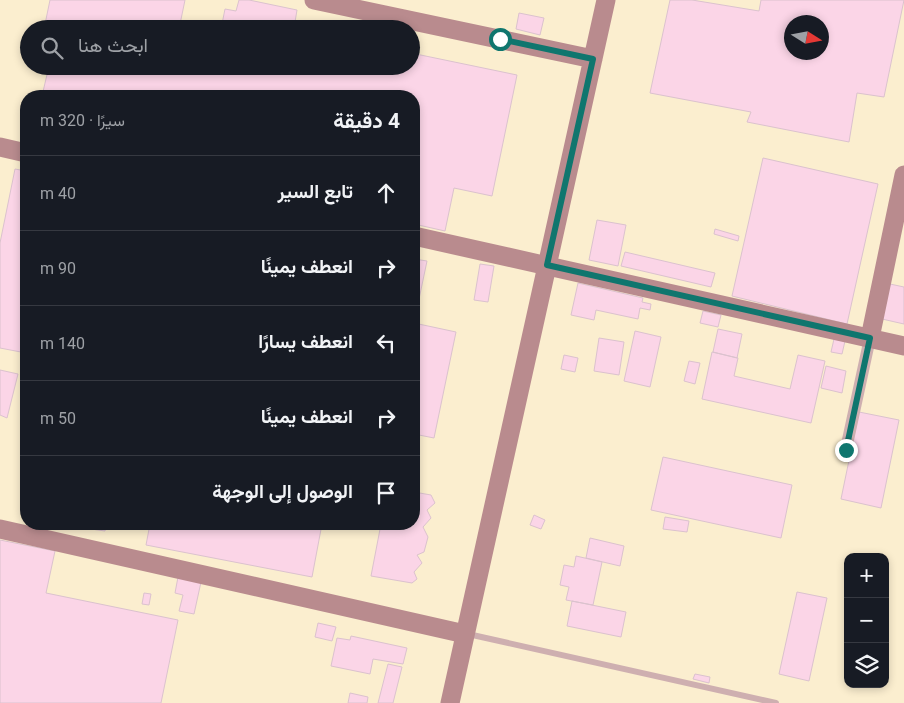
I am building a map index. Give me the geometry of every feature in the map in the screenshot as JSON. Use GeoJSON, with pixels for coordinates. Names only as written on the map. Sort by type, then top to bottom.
{"type":"FeatureCollection","features":[{"type":"Feature","properties":{"kind":"street"},"geometry":{"type":"LineString","coordinates":[[314,0],[409,20]]}},
{"type":"Feature","properties":{"kind":"street"},"geometry":{"type":"LineString","coordinates":[[450,703],[606,0]]}},
{"type":"Feature","properties":{"kind":"street"},"geometry":{"type":"LineString","coordinates":[[420,22],[593,59]]}},
{"type":"Feature","properties":{"kind":"street"},"geometry":{"type":"LineString","coordinates":[[0,147],[20,152]]}},
{"type":"Feature","properties":{"kind":"street"},"geometry":{"type":"LineString","coordinates":[[846,450],[904,175]]}},
{"type":"Feature","properties":{"kind":"street"},"geometry":{"type":"LineString","coordinates":[[420,237],[904,346]]}},
{"type":"Feature","properties":{"kind":"street"},"geometry":{"type":"LineString","coordinates":[[0,529],[465,634]]}},
{"type":"Feature","properties":{"kind":"lane"},"geometry":{"type":"LineString","coordinates":[[465,634],[776,703]]}},
{"type":"Feature","properties":{"kind":"shaded area"},"geometry":{"type":"Polygon","coordinates":[[[0,0],[904,0],[904,703],[0,703],[0,0]]]}},
{"type":"Feature","properties":{"kind":"building"},"geometry":{"type":"Polygon","coordinates":[[[50,0],[185,0],[181,20],[46,20],[50,0]]]}},
{"type":"Feature","properties":{"kind":"building"},"geometry":{"type":"Polygon","coordinates":[[[239,0],[249,0],[297,10],[295,20],[223,20],[225,9],[236,11],[239,0]]]}},
{"type":"Feature","properties":{"kind":"building"},"geometry":{"type":"Polygon","coordinates":[[[670,0],[692,0],[759,11],[761,0],[904,0],[884,97],[857,93],[849,142],[747,122],[751,112],[650,93],[670,0]]]}},
{"type":"Feature","properties":{"kind":"building"},"geometry":{"type":"Polygon","coordinates":[[[519,13],[544,18],[540,35],[516,29],[519,13]]]}},
{"type":"Feature","properties":{"kind":"building"},"geometry":{"type":"Polygon","coordinates":[[[420,55],[517,75],[492,196],[454,188],[445,231],[420,225],[420,90],[43,90],[47,75],[420,75],[420,55]]]}},
{"type":"Feature","properties":{"kind":"building"},"geometry":{"type":"Polygon","coordinates":[[[763,158],[878,184],[847,324],[732,296],[763,158]]]}},
{"type":"Feature","properties":{"kind":"building"},"geometry":{"type":"Polygon","coordinates":[[[15,169],[20,170],[20,352],[0,348],[0,243],[15,169]]]}},
{"type":"Feature","properties":{"kind":"building"},"geometry":{"type":"Polygon","coordinates":[[[597,220],[626,225],[618,266],[589,260],[597,220]]]}},
{"type":"Feature","properties":{"kind":"building"},"geometry":{"type":"Polygon","coordinates":[[[715,229],[739,236],[738,241],[714,234],[715,229]]]}},
{"type":"Feature","properties":{"kind":"building"},"geometry":{"type":"Polygon","coordinates":[[[625,252],[715,273],[711,287],[621,266],[625,252]]]}},
{"type":"Feature","properties":{"kind":"building"},"geometry":{"type":"Polygon","coordinates":[[[420,260],[427,261],[420,294],[420,260]]]}},
{"type":"Feature","properties":{"kind":"building"},"geometry":{"type":"Polygon","coordinates":[[[480,264],[494,266],[488,302],[474,300],[480,264]]]}},
{"type":"Feature","properties":{"kind":"building"},"geometry":{"type":"Polygon","coordinates":[[[578,283],[643,298],[642,302],[651,304],[650,310],[640,308],[638,319],[596,310],[594,320],[571,315],[578,283]]]}},
{"type":"Feature","properties":{"kind":"building"},"geometry":{"type":"Polygon","coordinates":[[[890,284],[904,287],[904,324],[882,319],[890,284]]]}},
{"type":"Feature","properties":{"kind":"building"},"geometry":{"type":"Polygon","coordinates":[[[703,311],[721,315],[718,327],[700,323],[703,311]]]}},
{"type":"Feature","properties":{"kind":"building"},"geometry":{"type":"Polygon","coordinates":[[[420,324],[456,332],[434,438],[420,435],[420,324]]]}},
{"type":"Feature","properties":{"kind":"building"},"geometry":{"type":"Polygon","coordinates":[[[718,329],[742,334],[737,358],[713,352],[718,329]]]}},
{"type":"Feature","properties":{"kind":"building"},"geometry":{"type":"Polygon","coordinates":[[[635,331],[661,337],[650,387],[624,381],[635,331]]]}},
{"type":"Feature","properties":{"kind":"building"},"geometry":{"type":"Polygon","coordinates":[[[599,338],[624,342],[619,375],[594,371],[599,338]]]}},
{"type":"Feature","properties":{"kind":"building"},"geometry":{"type":"Polygon","coordinates":[[[834,339],[845,341],[842,354],[831,352],[834,339]]]}},
{"type":"Feature","properties":{"kind":"building"},"geometry":{"type":"Polygon","coordinates":[[[712,352],[738,358],[734,376],[790,389],[798,355],[825,361],[811,423],[702,399],[712,352]]]}},
{"type":"Feature","properties":{"kind":"building"},"geometry":{"type":"Polygon","coordinates":[[[564,355],[578,358],[575,372],[561,369],[564,355]]]}},
{"type":"Feature","properties":{"kind":"building"},"geometry":{"type":"Polygon","coordinates":[[[689,361],[700,363],[695,384],[684,381],[689,361]]]}},
{"type":"Feature","properties":{"kind":"building"},"geometry":{"type":"Polygon","coordinates":[[[826,366],[846,371],[842,393],[821,388],[826,366]]]}},
{"type":"Feature","properties":{"kind":"building"},"geometry":{"type":"Polygon","coordinates":[[[0,370],[18,374],[7,418],[0,415],[0,370]]]}},
{"type":"Feature","properties":{"kind":"building"},"geometry":{"type":"Polygon","coordinates":[[[859,412],[899,420],[881,508],[841,499],[859,412]]]}},
{"type":"Feature","properties":{"kind":"building"},"geometry":{"type":"Polygon","coordinates":[[[663,457],[792,485],[781,538],[651,510],[663,457]]]}},
{"type":"Feature","properties":{"kind":"building"},"geometry":{"type":"Polygon","coordinates":[[[420,493],[431,495],[435,503],[427,510],[431,518],[423,527],[428,537],[424,552],[417,555],[422,563],[414,572],[417,579],[412,583],[371,576],[380,530],[420,530],[420,493]]]}},
{"type":"Feature","properties":{"kind":"building"},"geometry":{"type":"Polygon","coordinates":[[[534,515],[545,520],[541,529],[530,525],[534,515]]]}},
{"type":"Feature","properties":{"kind":"building"},"geometry":{"type":"Polygon","coordinates":[[[665,517],[689,521],[687,532],[663,529],[665,517]]]}},
{"type":"Feature","properties":{"kind":"building"},"geometry":{"type":"Polygon","coordinates":[[[149,530],[321,530],[312,577],[146,545],[149,530]]]}},
{"type":"Feature","properties":{"kind":"building"},"geometry":{"type":"Polygon","coordinates":[[[590,538],[624,546],[620,566],[586,558],[590,538]]]}},
{"type":"Feature","properties":{"kind":"building"},"geometry":{"type":"Polygon","coordinates":[[[0,540],[55,551],[46,593],[178,620],[161,703],[0,703],[0,540]]]}},
{"type":"Feature","properties":{"kind":"building"},"geometry":{"type":"Polygon","coordinates":[[[576,556],[602,562],[593,605],[566,600],[569,587],[560,585],[564,565],[574,567],[576,556]]]}},
{"type":"Feature","properties":{"kind":"building"},"geometry":{"type":"Polygon","coordinates":[[[178,577],[201,582],[194,614],[179,611],[183,595],[175,593],[178,577]]]}},
{"type":"Feature","properties":{"kind":"building"},"geometry":{"type":"Polygon","coordinates":[[[797,592],[827,598],[809,681],[779,674],[797,592]]]}},
{"type":"Feature","properties":{"kind":"building"},"geometry":{"type":"Polygon","coordinates":[[[144,593],[151,594],[149,605],[142,604],[144,593]]]}},
{"type":"Feature","properties":{"kind":"building"},"geometry":{"type":"Polygon","coordinates":[[[572,601],[626,612],[621,637],[567,626],[572,601]]]}},
{"type":"Feature","properties":{"kind":"building"},"geometry":{"type":"Polygon","coordinates":[[[318,623],[336,627],[332,641],[315,637],[318,623]]]}},
{"type":"Feature","properties":{"kind":"building"},"geometry":{"type":"Polygon","coordinates":[[[351,636],[407,648],[403,664],[373,659],[370,674],[331,666],[337,638],[350,640],[351,636]]]}},
{"type":"Feature","properties":{"kind":"building"},"geometry":{"type":"Polygon","coordinates":[[[388,664],[402,667],[393,703],[378,703],[388,664]]]}},
{"type":"Feature","properties":{"kind":"building"},"geometry":{"type":"Polygon","coordinates":[[[695,674],[710,677],[709,683],[693,679],[695,674]]]}},
{"type":"Feature","properties":{"kind":"building"},"geometry":{"type":"Polygon","coordinates":[[[350,693],[368,697],[367,703],[348,703],[350,693]]]}},
{"type":"Feature","properties":{"kind":"route"},"geometry":{"type":"LineString","coordinates":[[500,39],[593,59],[547,265],[870,338],[846,450]]}}]}
